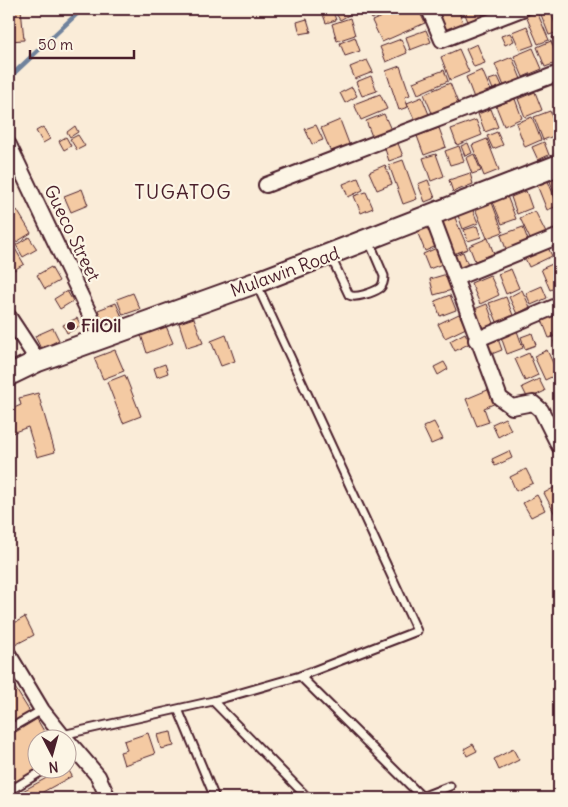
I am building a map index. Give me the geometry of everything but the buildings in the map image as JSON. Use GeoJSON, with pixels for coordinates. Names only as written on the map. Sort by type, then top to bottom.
{"type":"FeatureCollection","features":[{"type":"Feature","properties":{"kind":"main road","name":"Mulawin Road"},"geometry":{"type":"LineString","coordinates":[[9,375],[38,361],[256,283],[559,165]]}},
{"type":"Feature","properties":{"kind":"street"},"geometry":{"type":"LineString","coordinates":[[429,9],[442,40],[522,9]]}},
{"type":"Feature","properties":{"kind":"street"},"geometry":{"type":"LineString","coordinates":[[266,186],[559,72]]}},
{"type":"Feature","properties":{"kind":"street","name":"Gueco Street"},"geometry":{"type":"LineString","coordinates":[[9,145],[101,338]]}},
{"type":"Feature","properties":{"kind":"street"},"geometry":{"type":"LineString","coordinates":[[432,216],[456,278],[476,340],[500,398],[512,406],[533,403],[541,410],[557,437]]}},
{"type":"Feature","properties":{"kind":"street"},"geometry":{"type":"LineString","coordinates":[[456,278],[559,236]]}},
{"type":"Feature","properties":{"kind":"street"},"geometry":{"type":"LineString","coordinates":[[476,340],[559,305]]}},
{"type":"Feature","properties":{"kind":"street"},"geometry":{"type":"LineString","coordinates":[[9,317],[38,361]]}},
{"type":"Feature","properties":{"kind":"street"},"geometry":{"type":"LineString","coordinates":[[9,655],[42,710],[57,730]]}},
{"type":"Feature","properties":{"kind":"street"},"geometry":{"type":"LineString","coordinates":[[78,755],[98,776],[108,798]]}},
{"type":"Feature","properties":{"kind":"lane"},"geometry":{"type":"LineString","coordinates":[[330,255],[349,295],[356,297],[380,288],[384,282],[384,276],[368,240]]}},
{"type":"Feature","properties":{"kind":"lane"},"geometry":{"type":"LineString","coordinates":[[78,741],[178,709],[300,676],[417,631],[256,283]]}},
{"type":"Feature","properties":{"kind":"lane"},"geometry":{"type":"LineString","coordinates":[[300,676],[420,798],[450,786]]}},
{"type":"Feature","properties":{"kind":"lane"},"geometry":{"type":"LineString","coordinates":[[213,701],[308,798]]}},
{"type":"Feature","properties":{"kind":"lane"},"geometry":{"type":"LineString","coordinates":[[178,709],[215,798]]}},
{"type":"Feature","properties":{"kind":"lane"},"geometry":{"type":"LineString","coordinates":[[9,729],[42,710]]}},
{"type":"Feature","properties":{"kind":"lane"},"geometry":{"type":"LineString","coordinates":[[9,791],[28,780]]}},
{"type":"Feature","properties":{"kind":"waterway"},"geometry":{"type":"LineString","coordinates":[[12,75],[82,9]]}},
{"type":"Feature","properties":{"kind":"place","name":"FilOil"},"geometry":{"type":"Point","coordinates":[71,326]}},
{"type":"Feature","properties":{"kind":"district","name":"TUGATOG"},"geometry":{"type":"Point","coordinates":[183,192]}}]}
